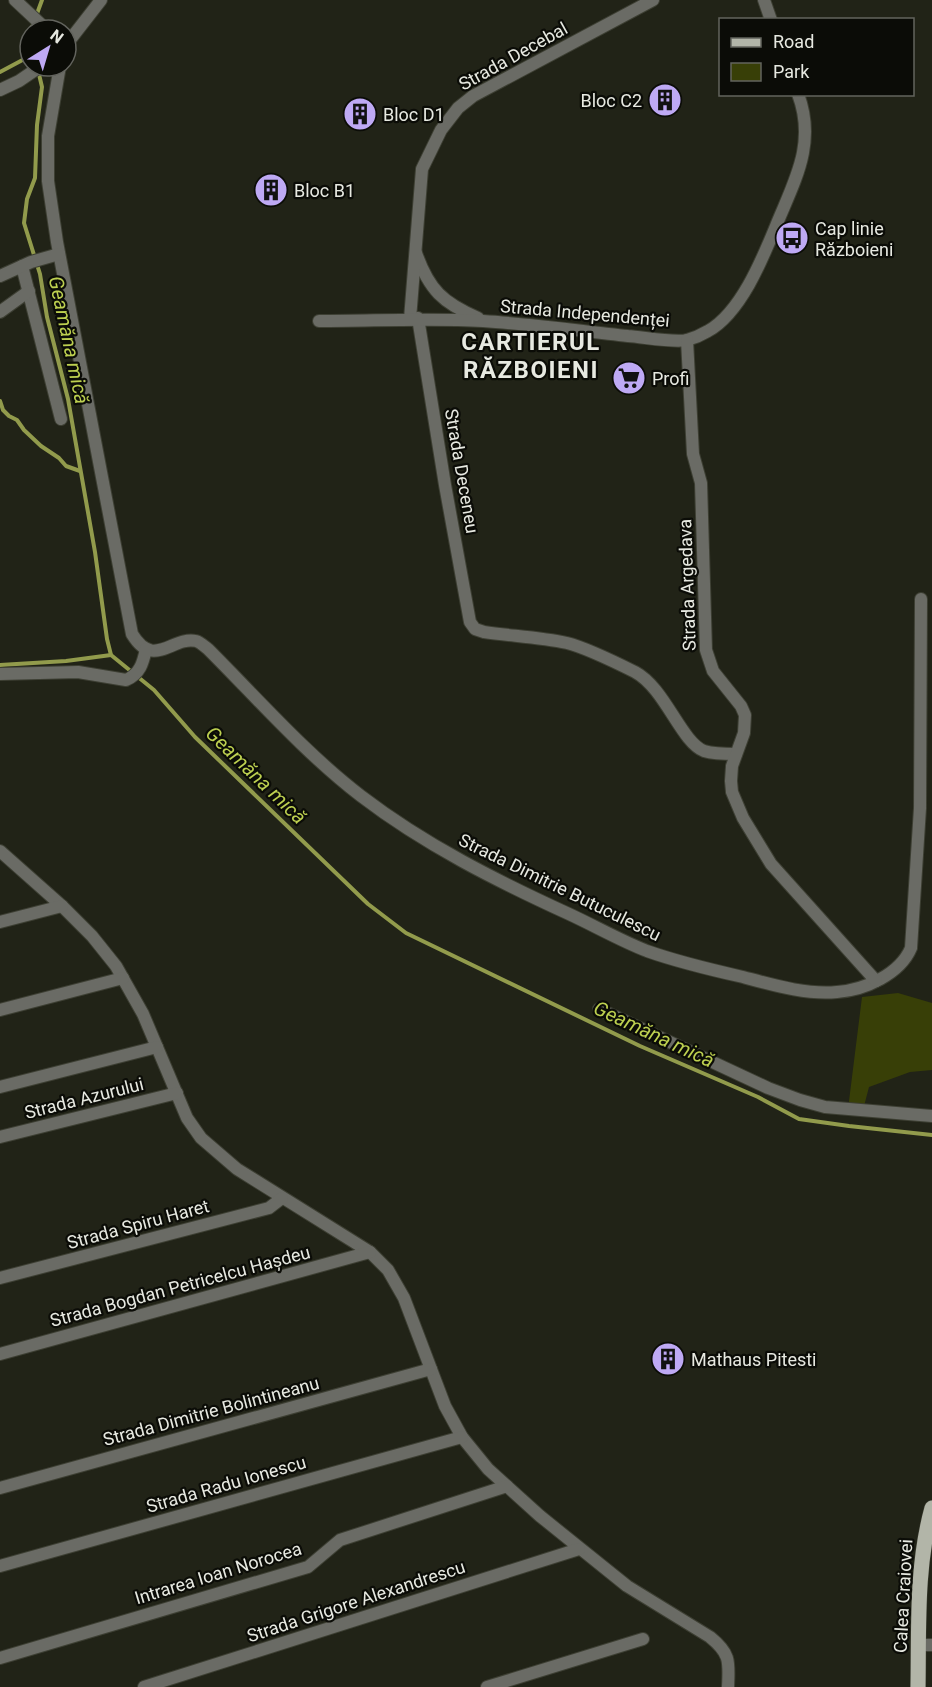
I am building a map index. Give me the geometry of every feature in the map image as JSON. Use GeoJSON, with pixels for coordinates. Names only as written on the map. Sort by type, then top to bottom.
{"type":"FeatureCollection","features":[{"type":"Feature","properties":{"kind":"main road","name":"Calea Craiovei"},"geometry":{"type":"LineString","coordinates":[[918,1687],[925,1645],[919,1592],[922,1551],[932,1508]]}},
{"type":"Feature","properties":{"kind":"street"},"geometry":{"type":"LineString","coordinates":[[15,0],[35,18]]}},
{"type":"Feature","properties":{"kind":"street"},"geometry":{"type":"LineString","coordinates":[[78,30],[101,0]]}},
{"type":"Feature","properties":{"kind":"street","name":"Strada Decebal"},"geometry":{"type":"LineString","coordinates":[[414,319],[415,249],[422,169],[441,130],[458,108],[473,96],[653,0]]}},
{"type":"Feature","properties":{"kind":"street"},"geometry":{"type":"LineString","coordinates":[[764,0],[770,18]]}},
{"type":"Feature","properties":{"kind":"street"},"geometry":{"type":"LineString","coordinates":[[0,90],[21,78]]}},
{"type":"Feature","properties":{"kind":"street"},"geometry":{"type":"LineString","coordinates":[[0,674],[78,672],[126,680],[132,678],[143,665],[146,649],[137,643],[128,619],[115,539],[54,255],[48,181],[48,136],[58,78]]}},
{"type":"Feature","properties":{"kind":"street","name":"Strada Independenței"},"geometry":{"type":"LineString","coordinates":[[319,321],[414,319],[485,321],[687,340],[710,330],[730,312],[751,279],[796,182],[802,162],[806,130],[799,96]]}},
{"type":"Feature","properties":{"kind":"street"},"geometry":{"type":"LineString","coordinates":[[415,249],[420,266],[431,285],[442,297],[454,308],[485,321]]}},
{"type":"Feature","properties":{"kind":"street"},"geometry":{"type":"LineString","coordinates":[[0,276],[54,255]]}},
{"type":"Feature","properties":{"kind":"street"},"geometry":{"type":"LineString","coordinates":[[27,264],[29,291],[62,419]]}},
{"type":"Feature","properties":{"kind":"street"},"geometry":{"type":"LineString","coordinates":[[0,312],[29,291]]}},
{"type":"Feature","properties":{"kind":"street","name":"Strada Deceneu"},"geometry":{"type":"LineString","coordinates":[[414,319],[470,622],[475,629],[568,644],[636,672],[650,683],[666,702],[684,731],[702,750],[736,754]]}},
{"type":"Feature","properties":{"kind":"street","name":"Strada Argedava"},"geometry":{"type":"LineString","coordinates":[[687,340],[693,454],[702,483],[706,650],[713,671],[741,706],[745,715],[744,733],[732,766],[732,792],[761,851],[786,882],[876,981]]}},
{"type":"Feature","properties":{"kind":"street","name":"Strada Dimitrie Butuculescu"},"geometry":{"type":"LineString","coordinates":[[146,649],[156,650],[189,641],[198,641],[324,765],[404,826],[459,861],[647,951],[776,985],[815,992],[838,992],[876,981],[898,968],[906,959],[911,948],[926,806],[921,599]]}},
{"type":"Feature","properties":{"kind":"street"},"geometry":{"type":"LineString","coordinates":[[0,851],[63,906],[92,936],[116,966],[143,1014],[187,1118],[201,1137],[237,1169],[370,1252],[388,1270],[404,1298],[445,1406],[462,1437],[488,1468],[579,1549],[627,1586],[710,1637],[722,1647],[729,1659],[728,1687]]}},
{"type":"Feature","properties":{"kind":"street"},"geometry":{"type":"LineString","coordinates":[[0,922],[63,906]]}},
{"type":"Feature","properties":{"kind":"street"},"geometry":{"type":"LineString","coordinates":[[0,1010],[123,978]]}},
{"type":"Feature","properties":{"kind":"street"},"geometry":{"type":"LineString","coordinates":[[599,1009],[768,1088],[800,1100],[825,1107],[932,1116]]}},
{"type":"Feature","properties":{"kind":"street"},"geometry":{"type":"LineString","coordinates":[[0,1087],[157,1047]]}},
{"type":"Feature","properties":{"kind":"street","name":"Strada Azurului"},"geometry":{"type":"LineString","coordinates":[[0,1137],[177,1093]]}},
{"type":"Feature","properties":{"kind":"street","name":"Strada Spiru Haret"},"geometry":{"type":"LineString","coordinates":[[0,1278],[269,1208],[282,1198]]}},
{"type":"Feature","properties":{"kind":"street","name":"Strada Bogdan Petricelcu Hașdeu"},"geometry":{"type":"LineString","coordinates":[[0,1354],[370,1252]]}},
{"type":"Feature","properties":{"kind":"street","name":"Strada Dimitrie Bolintineanu"},"geometry":{"type":"LineString","coordinates":[[0,1488],[431,1369]]}},
{"type":"Feature","properties":{"kind":"street","name":"Strada Radu Ionescu"},"geometry":{"type":"LineString","coordinates":[[0,1566],[462,1437]]}},
{"type":"Feature","properties":{"kind":"street","name":"Intrarea Ioan Norocea"},"geometry":{"type":"LineString","coordinates":[[0,1658],[308,1567],[340,1539],[507,1486]]}},
{"type":"Feature","properties":{"kind":"street","name":"Strada Grigore Alexandrescu"},"geometry":{"type":"LineString","coordinates":[[144,1687],[579,1549]]}},
{"type":"Feature","properties":{"kind":"street"},"geometry":{"type":"LineString","coordinates":[[487,1687],[642,1639]]}},
{"type":"Feature","properties":{"kind":"green space"},"geometry":{"type":"Polygon","coordinates":[[[898,993],[932,1003],[932,1070],[910,1072],[869,1087],[863,1110],[848,1109],[862,997],[898,993]]]}},
{"type":"Feature","properties":{"kind":"waterway","name":"Geamăna mică"},"geometry":{"type":"LineString","coordinates":[[35,18],[42,0]]}},
{"type":"Feature","properties":{"kind":"waterway"},"geometry":{"type":"LineString","coordinates":[[0,72],[18,62]]}},
{"type":"Feature","properties":{"kind":"waterway","name":"Geamăna mică"},"geometry":{"type":"LineString","coordinates":[[40,78],[42,87],[37,125],[35,178],[27,199],[24,223],[40,274],[47,317],[68,399],[111,655],[154,690],[195,737],[368,904],[406,933],[640,1046],[758,1097],[799,1119],[932,1135]]}},
{"type":"Feature","properties":{"kind":"waterway"},"geometry":{"type":"LineString","coordinates":[[0,401],[3,410],[17,420],[41,446],[59,458],[66,466],[80,471]]}},
{"type":"Feature","properties":{"kind":"waterway"},"geometry":{"type":"LineString","coordinates":[[0,665],[66,661],[111,655]]}},
{"type":"Feature","properties":{"kind":"place","name":"Bloc C2"},"geometry":{"type":"Point","coordinates":[665,100]}},
{"type":"Feature","properties":{"kind":"place","name":"Bloc D1"},"geometry":{"type":"Point","coordinates":[360,114]}},
{"type":"Feature","properties":{"kind":"place","name":"Bloc B1"},"geometry":{"type":"Point","coordinates":[271,190]}},
{"type":"Feature","properties":{"kind":"place","name":"Cap linie Războieni"},"geometry":{"type":"Point","coordinates":[792,238]}},
{"type":"Feature","properties":{"kind":"place","name":"Profi"},"geometry":{"type":"Point","coordinates":[629,378]}},
{"type":"Feature","properties":{"kind":"place","name":"Mathaus Pitesti"},"geometry":{"type":"Point","coordinates":[668,1359]}},
{"type":"Feature","properties":{"kind":"district","name":"CARTIERUL RĂZBOIENI"},"geometry":{"type":"Point","coordinates":[531,356]}}]}
